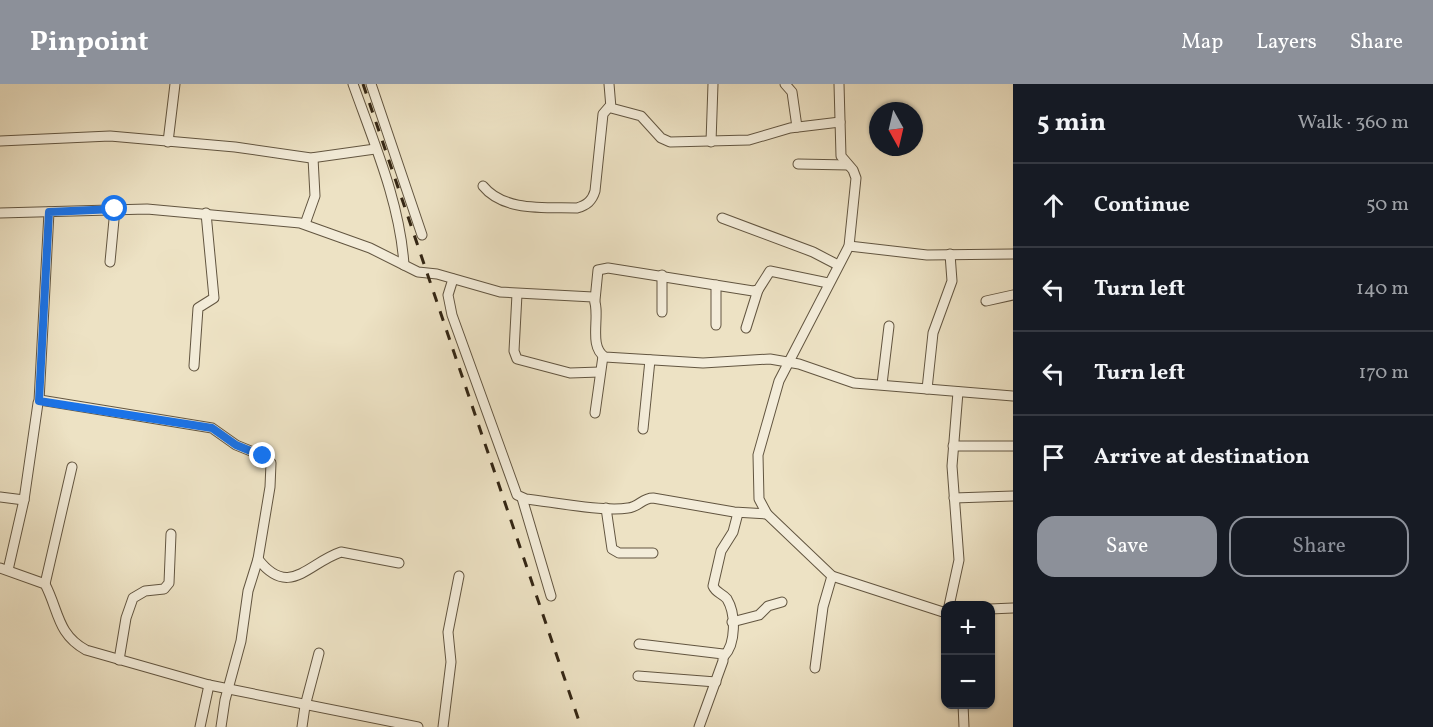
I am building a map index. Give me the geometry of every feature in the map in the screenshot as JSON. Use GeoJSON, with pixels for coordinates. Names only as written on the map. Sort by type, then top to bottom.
{"type":"FeatureCollection","features":[{"type":"Feature","properties":{"kind":"street"},"geometry":{"type":"LineString","coordinates":[[168,142],[175,84]]}},
{"type":"Feature","properties":{"kind":"street"},"geometry":{"type":"LineString","coordinates":[[353,84],[401,232],[404,265]]}},
{"type":"Feature","properties":{"kind":"street"},"geometry":{"type":"LineString","coordinates":[[371,84],[422,235]]}},
{"type":"Feature","properties":{"kind":"street"},"geometry":{"type":"LineString","coordinates":[[483,186],[491,196],[504,202],[566,208],[584,206],[590,202],[595,191],[603,114],[609,106],[609,84]]}},
{"type":"Feature","properties":{"kind":"street"},"geometry":{"type":"LineString","coordinates":[[711,142],[713,84]]}},
{"type":"Feature","properties":{"kind":"street"},"geometry":{"type":"LineString","coordinates":[[785,84],[792,92],[797,127]]}},
{"type":"Feature","properties":{"kind":"street"},"geometry":{"type":"LineString","coordinates":[[839,84],[841,156],[856,178],[849,246],[779,381],[758,455],[759,499],[766,514],[832,576],[941,612]]}},
{"type":"Feature","properties":{"kind":"street"},"geometry":{"type":"LineString","coordinates":[[609,106],[641,116],[664,141],[749,140],[797,127],[840,122]]}},
{"type":"Feature","properties":{"kind":"street"},"geometry":{"type":"LineString","coordinates":[[0,141],[95,136],[235,147],[313,158],[375,149]]}},
{"type":"Feature","properties":{"kind":"street"},"geometry":{"type":"LineString","coordinates":[[305,224],[315,196],[313,158]]}},
{"type":"Feature","properties":{"kind":"street"},"geometry":{"type":"LineString","coordinates":[[798,164],[848,165]]}},
{"type":"Feature","properties":{"kind":"street"},"geometry":{"type":"LineString","coordinates":[[110,262],[115,209]]}},
{"type":"Feature","properties":{"kind":"street"},"geometry":{"type":"LineString","coordinates":[[0,213],[115,209],[206,213],[305,224],[370,248],[418,272],[486,289],[517,294],[566,294],[591,297],[596,300]]}},
{"type":"Feature","properties":{"kind":"street"},"geometry":{"type":"LineString","coordinates":[[45,584],[4,569],[24,500],[39,401],[49,212]]}},
{"type":"Feature","properties":{"kind":"street"},"geometry":{"type":"LineString","coordinates":[[194,366],[198,308],[214,298],[206,213]]}},
{"type":"Feature","properties":{"kind":"street"},"geometry":{"type":"LineString","coordinates":[[722,218],[813,252],[838,265]]}},
{"type":"Feature","properties":{"kind":"street"},"geometry":{"type":"LineString","coordinates":[[849,246],[919,255],[1013,254]]}},
{"type":"Feature","properties":{"kind":"street"},"geometry":{"type":"LineString","coordinates":[[927,388],[933,333],[952,281],[950,254]]}},
{"type":"Feature","properties":{"kind":"street"},"geometry":{"type":"LineString","coordinates":[[595,413],[603,356],[596,338],[596,300],[600,268],[758,290]]}},
{"type":"Feature","properties":{"kind":"street"},"geometry":{"type":"LineString","coordinates":[[747,328],[758,290],[770,272],[828,283]]}},
{"type":"Feature","properties":{"kind":"street"},"geometry":{"type":"LineString","coordinates":[[662,275],[662,312]]}},
{"type":"Feature","properties":{"kind":"street"},"geometry":{"type":"LineString","coordinates":[[453,279],[448,295],[452,315],[515,490],[522,498],[551,596]]}},
{"type":"Feature","properties":{"kind":"street"},"geometry":{"type":"LineString","coordinates":[[716,285],[716,325]]}},
{"type":"Feature","properties":{"kind":"street"},"geometry":{"type":"LineString","coordinates":[[517,294],[514,351],[517,359],[570,373],[600,372]]}},
{"type":"Feature","properties":{"kind":"street"},"geometry":{"type":"LineString","coordinates":[[986,301],[1013,295]]}},
{"type":"Feature","properties":{"kind":"street"},"geometry":{"type":"LineString","coordinates":[[882,384],[889,327]]}},
{"type":"Feature","properties":{"kind":"street"},"geometry":{"type":"LineString","coordinates":[[603,356],[711,363],[762,358],[789,361],[846,382],[1013,396]]}},
{"type":"Feature","properties":{"kind":"street"},"geometry":{"type":"LineString","coordinates":[[642,429],[650,360]]}},
{"type":"Feature","properties":{"kind":"street"},"geometry":{"type":"LineString","coordinates":[[950,601],[959,560],[953,446],[957,392]]}},
{"type":"Feature","properties":{"kind":"street"},"geometry":{"type":"LineString","coordinates":[[39,401],[212,428],[236,445],[267,458],[271,463],[271,479],[258,559],[248,591],[235,668],[228,688],[221,727]]}},
{"type":"Feature","properties":{"kind":"street"},"geometry":{"type":"LineString","coordinates":[[953,446],[1013,446]]}},
{"type":"Feature","properties":{"kind":"street"},"geometry":{"type":"LineString","coordinates":[[72,467],[45,584],[68,638],[86,650],[209,685],[304,706],[418,727]]}},
{"type":"Feature","properties":{"kind":"street"},"geometry":{"type":"LineString","coordinates":[[954,498],[1013,496]]}},
{"type":"Feature","properties":{"kind":"street"},"geometry":{"type":"LineString","coordinates":[[0,497],[24,500]]}},
{"type":"Feature","properties":{"kind":"street"},"geometry":{"type":"LineString","coordinates":[[522,498],[606,508],[630,508],[642,500],[653,498],[738,513],[766,514]]}},
{"type":"Feature","properties":{"kind":"street"},"geometry":{"type":"LineString","coordinates":[[606,508],[612,549],[619,553],[653,553]]}},
{"type":"Feature","properties":{"kind":"street"},"geometry":{"type":"LineString","coordinates":[[699,727],[724,656],[731,647],[732,622],[728,601],[713,586],[722,551],[733,532],[738,513]]}},
{"type":"Feature","properties":{"kind":"street"},"geometry":{"type":"LineString","coordinates":[[119,660],[126,618],[133,598],[145,591],[164,589],[169,583],[171,534]]}},
{"type":"Feature","properties":{"kind":"street"},"geometry":{"type":"LineString","coordinates":[[258,559],[270,573],[286,578],[309,571],[341,552],[399,563]]}},
{"type":"Feature","properties":{"kind":"street"},"geometry":{"type":"LineString","coordinates":[[442,727],[451,662],[448,632],[459,576]]}},
{"type":"Feature","properties":{"kind":"street"},"geometry":{"type":"LineString","coordinates":[[815,668],[823,607],[832,576]]}},
{"type":"Feature","properties":{"kind":"street"},"geometry":{"type":"LineString","coordinates":[[732,622],[759,615],[768,606],[782,602]]}},
{"type":"Feature","properties":{"kind":"street"},"geometry":{"type":"LineString","coordinates":[[995,609],[1013,608]]}},
{"type":"Feature","properties":{"kind":"street"},"geometry":{"type":"LineString","coordinates":[[639,644],[720,652],[724,656]]}},
{"type":"Feature","properties":{"kind":"street"},"geometry":{"type":"LineString","coordinates":[[303,727],[304,706],[319,653]]}},
{"type":"Feature","properties":{"kind":"street"},"geometry":{"type":"LineString","coordinates":[[638,676],[716,682]]}},
{"type":"Feature","properties":{"kind":"street"},"geometry":{"type":"LineString","coordinates":[[200,727],[209,685]]}},
{"type":"Feature","properties":{"kind":"street"},"geometry":{"type":"LineString","coordinates":[[963,709],[964,727]]}},
{"type":"Feature","properties":{"kind":"railway"},"geometry":{"type":"LineString","coordinates":[[363,84],[581,727]]}},
{"type":"Feature","properties":{"kind":"route"},"geometry":{"type":"LineString","coordinates":[[115,209],[49,212],[39,401],[45,400],[212,428],[236,445],[263,456]]}}]}
